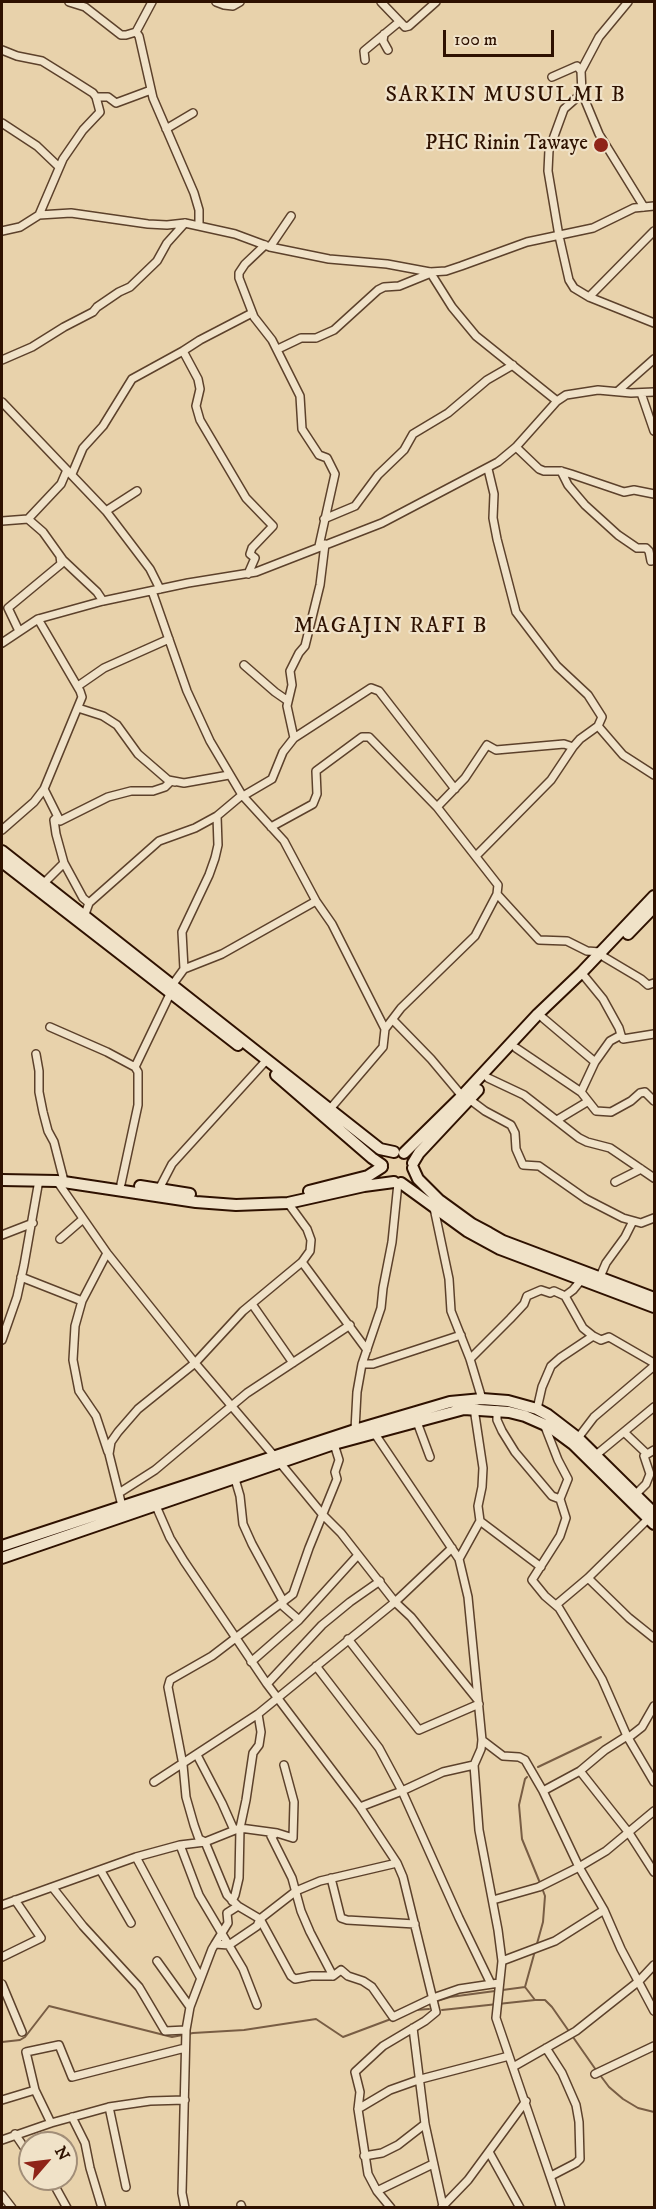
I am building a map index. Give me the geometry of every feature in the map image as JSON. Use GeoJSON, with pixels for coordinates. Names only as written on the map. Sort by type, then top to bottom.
{"type":"FeatureCollection","features":[{"type":"Feature","properties":{"kind":"main road"},"geometry":{"type":"LineString","coordinates":[[2,851],[263,1064],[382,1166],[385,1177],[398,1183],[467,1231],[500,1249],[654,1307]]}},
{"type":"Feature","properties":{"kind":"main road"},"geometry":{"type":"LineString","coordinates":[[2,862],[380,1149],[409,1157],[418,1179],[439,1200],[472,1224],[503,1241],[654,1298]]}},
{"type":"Feature","properties":{"kind":"main road"},"geometry":{"type":"LineString","coordinates":[[2,1174],[121,1184],[235,1199],[279,1198],[368,1176],[382,1166],[387,1156],[399,1153],[488,1078],[543,1018],[585,977],[654,896]]}},
{"type":"Feature","properties":{"kind":"main road"},"geometry":{"type":"LineString","coordinates":[[2,1180],[60,1179],[196,1202],[236,1205],[288,1203],[364,1186],[398,1183],[411,1176],[419,1153],[537,1014],[654,907]]}},
{"type":"Feature","properties":{"kind":"main road"},"geometry":{"type":"LineString","coordinates":[[2,1546],[122,1506],[278,1460],[479,1404],[508,1401],[548,1415],[578,1437],[635,1495],[653,1518]]}},
{"type":"Feature","properties":{"kind":"main road"},"geometry":{"type":"LineString","coordinates":[[2,1558],[235,1479],[355,1430],[450,1402],[479,1404],[525,1416],[544,1424],[573,1444],[653,1518]]}},
{"type":"Feature","properties":{"kind":"street"},"geometry":{"type":"LineString","coordinates":[[69,2],[85,7],[121,35],[136,32]]}},
{"type":"Feature","properties":{"kind":"street"},"geometry":{"type":"LineString","coordinates":[[136,32],[152,2]]}},
{"type":"Feature","properties":{"kind":"street"},"geometry":{"type":"LineString","coordinates":[[216,2],[233,6],[240,2]]}},
{"type":"Feature","properties":{"kind":"street"},"geometry":{"type":"LineString","coordinates":[[381,2],[405,27],[436,2]]}},
{"type":"Feature","properties":{"kind":"street"},"geometry":{"type":"LineString","coordinates":[[628,2],[599,37],[581,71],[582,93],[598,134],[644,207]]}},
{"type":"Feature","properties":{"kind":"street"},"geometry":{"type":"LineString","coordinates":[[365,60],[364,51],[399,22]]}},
{"type":"Feature","properties":{"kind":"street"},"geometry":{"type":"LineString","coordinates":[[136,32],[139,36],[151,90],[194,193],[200,225]]}},
{"type":"Feature","properties":{"kind":"street"},"geometry":{"type":"LineString","coordinates":[[384,34],[383,41],[388,50]]}},
{"type":"Feature","properties":{"kind":"street"},"geometry":{"type":"LineString","coordinates":[[2,50],[17,56],[42,61],[96,97],[108,98],[116,103],[151,90]]}},
{"type":"Feature","properties":{"kind":"street"},"geometry":{"type":"LineString","coordinates":[[552,77],[577,66],[581,71]]}},
{"type":"Feature","properties":{"kind":"street"},"geometry":{"type":"LineString","coordinates":[[582,93],[564,109],[549,150],[548,171],[569,280],[574,288],[589,297],[654,323]]}},
{"type":"Feature","properties":{"kind":"street"},"geometry":{"type":"LineString","coordinates":[[39,215],[59,167],[83,130],[100,112],[96,97]]}},
{"type":"Feature","properties":{"kind":"street"},"geometry":{"type":"LineString","coordinates":[[166,129],[193,113]]}},
{"type":"Feature","properties":{"kind":"street"},"geometry":{"type":"LineString","coordinates":[[2,123],[37,146],[59,167]]}},
{"type":"Feature","properties":{"kind":"street"},"geometry":{"type":"LineString","coordinates":[[2,231],[20,226],[39,215],[81,213],[148,224],[200,225],[267,246],[328,259],[387,264],[430,272],[446,271],[527,242],[593,228],[634,208],[654,206]]}},
{"type":"Feature","properties":{"kind":"street"},"geometry":{"type":"LineString","coordinates":[[291,216],[267,246],[239,273],[252,313],[278,349],[300,396],[302,429],[320,455],[327,458],[335,474],[324,519],[316,605],[305,646],[290,671],[292,685],[288,701],[294,738]]}},
{"type":"Feature","properties":{"kind":"street"},"geometry":{"type":"LineString","coordinates":[[2,360],[32,347],[93,312],[118,292],[130,287],[157,261],[167,243],[185,223]]}},
{"type":"Feature","properties":{"kind":"street"},"geometry":{"type":"LineString","coordinates":[[589,297],[654,231]]}},
{"type":"Feature","properties":{"kind":"street"},"geometry":{"type":"LineString","coordinates":[[278,349],[301,338],[316,338],[334,330],[378,290],[384,287],[399,286],[430,272]]}},
{"type":"Feature","properties":{"kind":"street"},"geometry":{"type":"LineString","coordinates":[[430,272],[476,336],[557,401]]}},
{"type":"Feature","properties":{"kind":"street"},"geometry":{"type":"LineString","coordinates":[[2,521],[28,519],[61,484],[83,448],[103,426],[132,379],[252,313]]}},
{"type":"Feature","properties":{"kind":"street"},"geometry":{"type":"LineString","coordinates":[[183,351],[198,379],[200,390],[196,406],[200,420],[246,498],[273,526],[252,548],[250,554],[255,558],[248,574]]}},
{"type":"Feature","properties":{"kind":"street"},"geometry":{"type":"LineString","coordinates":[[618,391],[654,359]]}},
{"type":"Feature","properties":{"kind":"street"},"geometry":{"type":"LineString","coordinates":[[324,519],[356,506],[378,475],[404,450],[413,434],[448,414],[487,380],[513,365]]}},
{"type":"Feature","properties":{"kind":"street"},"geometry":{"type":"LineString","coordinates":[[2,644],[38,619],[103,601],[248,574],[382,523],[488,469],[516,447],[557,401],[566,395],[577,392],[654,392]]}},
{"type":"Feature","properties":{"kind":"street"},"geometry":{"type":"LineString","coordinates":[[641,393],[654,432]]}},
{"type":"Feature","properties":{"kind":"street"},"geometry":{"type":"LineString","coordinates":[[2,402],[106,511],[150,569],[169,639],[187,691],[210,741],[242,796],[284,841],[316,901],[332,924],[385,1029]]}},
{"type":"Feature","properties":{"kind":"street"},"geometry":{"type":"LineString","coordinates":[[516,447],[539,469],[548,472],[561,471],[624,492],[634,490],[654,494]]}},
{"type":"Feature","properties":{"kind":"street"},"geometry":{"type":"LineString","coordinates":[[476,856],[551,780],[573,747],[598,726],[602,717],[588,695],[557,666],[516,612],[497,539],[493,518],[494,494],[488,469]]}},
{"type":"Feature","properties":{"kind":"street"},"geometry":{"type":"LineString","coordinates":[[561,471],[568,485],[585,505],[618,535],[637,548],[646,548],[651,561]]}},
{"type":"Feature","properties":{"kind":"street"},"geometry":{"type":"LineString","coordinates":[[106,511],[137,491]]}},
{"type":"Feature","properties":{"kind":"street"},"geometry":{"type":"LineString","coordinates":[[28,519],[43,532],[60,556],[97,592],[103,601]]}},
{"type":"Feature","properties":{"kind":"street"},"geometry":{"type":"LineString","coordinates":[[19,631],[8,608],[61,564],[60,556]]}},
{"type":"Feature","properties":{"kind":"street"},"geometry":{"type":"LineString","coordinates":[[2,830],[34,802],[44,789],[81,697],[78,686],[38,619]]}},
{"type":"Feature","properties":{"kind":"street"},"geometry":{"type":"LineString","coordinates":[[78,686],[104,668],[169,639]]}},
{"type":"Feature","properties":{"kind":"street"},"geometry":{"type":"LineString","coordinates":[[244,665],[274,692],[288,701]]}},
{"type":"Feature","properties":{"kind":"street"},"geometry":{"type":"LineString","coordinates":[[84,917],[89,903],[159,841],[195,828],[217,816],[242,796],[272,779],[283,752],[294,738],[371,688],[376,689],[455,789]]}},
{"type":"Feature","properties":{"kind":"street"},"geometry":{"type":"LineString","coordinates":[[78,708],[103,716],[117,725],[144,760],[168,780],[184,783],[229,775]]}},
{"type":"Feature","properties":{"kind":"street"},"geometry":{"type":"LineString","coordinates":[[598,726],[623,755],[654,775]]}},
{"type":"Feature","properties":{"kind":"street"},"geometry":{"type":"LineString","coordinates":[[271,827],[314,804],[317,794],[316,771],[366,736],[373,739],[437,807],[498,885],[497,894],[476,936],[401,1008],[385,1029],[382,1047],[330,1109]]}},
{"type":"Feature","properties":{"kind":"street"},"geometry":{"type":"LineString","coordinates":[[437,807],[465,778],[487,745],[501,750],[564,744],[573,747]]}},
{"type":"Feature","properties":{"kind":"street"},"geometry":{"type":"LineString","coordinates":[[60,821],[85,807],[108,798],[131,791],[153,791],[175,782]]}},
{"type":"Feature","properties":{"kind":"street"},"geometry":{"type":"LineString","coordinates":[[44,789],[60,821]]}},
{"type":"Feature","properties":{"kind":"street"},"geometry":{"type":"LineString","coordinates":[[184,969],[182,932],[209,875],[218,846],[217,816]]}},
{"type":"Feature","properties":{"kind":"street"},"geometry":{"type":"LineString","coordinates":[[60,821],[57,817],[54,820],[64,863],[83,898],[89,903]]}},
{"type":"Feature","properties":{"kind":"street"},"geometry":{"type":"LineString","coordinates":[[44,883],[64,863]]}},
{"type":"Feature","properties":{"kind":"street"},"geometry":{"type":"LineString","coordinates":[[497,894],[539,940],[567,941],[587,951],[602,955],[648,985],[654,983]]}},
{"type":"Feature","properties":{"kind":"street"},"geometry":{"type":"LineString","coordinates":[[121,1184],[138,1105],[139,1084],[135,1067],[171,989],[184,969],[222,954],[316,901]]}},
{"type":"Feature","properties":{"kind":"street"},"geometry":{"type":"LineString","coordinates":[[585,977],[603,999],[623,1039],[654,1034]]}},
{"type":"Feature","properties":{"kind":"street"},"geometry":{"type":"LineString","coordinates":[[543,1018],[595,1062]]}},
{"type":"Feature","properties":{"kind":"street"},"geometry":{"type":"LineString","coordinates":[[393,1020],[466,1098],[511,1125],[515,1133],[516,1149],[523,1165],[539,1166],[586,1199],[633,1221],[642,1223],[654,1218]]}},
{"type":"Feature","properties":{"kind":"street"},"geometry":{"type":"LineString","coordinates":[[50,1027],[94,1045],[135,1067]]}},
{"type":"Feature","properties":{"kind":"street"},"geometry":{"type":"LineString","coordinates":[[580,1092],[595,1062],[610,1041],[621,1035]]}},
{"type":"Feature","properties":{"kind":"street"},"geometry":{"type":"LineString","coordinates":[[516,1048],[580,1092],[596,1111],[611,1112],[645,1092],[654,1101]]}},
{"type":"Feature","properties":{"kind":"street"},"geometry":{"type":"LineString","coordinates":[[36,1053],[39,1092],[48,1131],[54,1142],[60,1179],[83,1219],[107,1253],[195,1363],[323,1515],[341,1533],[478,1702]]}},
{"type":"Feature","properties":{"kind":"street"},"geometry":{"type":"LineString","coordinates":[[159,1189],[172,1164],[263,1064]]}},
{"type":"Feature","properties":{"kind":"street"},"geometry":{"type":"LineString","coordinates":[[488,1078],[524,1095],[579,1138],[610,1148],[654,1178]]}},
{"type":"Feature","properties":{"kind":"street"},"geometry":{"type":"LineString","coordinates":[[556,1120],[587,1102]]}},
{"type":"Feature","properties":{"kind":"street"},"geometry":{"type":"LineString","coordinates":[[615,1182],[641,1169]]}},
{"type":"Feature","properties":{"kind":"street"},"geometry":{"type":"LineString","coordinates":[[2,1340],[17,1297],[33,1223],[39,1180]]}},
{"type":"Feature","properties":{"kind":"street"},"geometry":{"type":"LineString","coordinates":[[355,1430],[357,1392],[362,1364],[381,1308],[392,1242],[398,1183]]}},
{"type":"Feature","properties":{"kind":"street"},"geometry":{"type":"LineString","coordinates":[[109,1454],[111,1442],[126,1422],[195,1363],[252,1304],[302,1262],[310,1251],[311,1240],[307,1229],[288,1203]]}},
{"type":"Feature","properties":{"kind":"street"},"geometry":{"type":"LineString","coordinates":[[434,1208],[449,1279],[451,1311],[470,1359],[479,1404],[475,1415],[483,1468],[478,1506],[480,1521],[459,1559]]}},
{"type":"Feature","properties":{"kind":"street"},"geometry":{"type":"LineString","coordinates":[[60,1239],[83,1219]]}},
{"type":"Feature","properties":{"kind":"street"},"geometry":{"type":"LineString","coordinates":[[600,1277],[606,1263],[625,1237],[633,1221]]}},
{"type":"Feature","properties":{"kind":"street"},"geometry":{"type":"LineString","coordinates":[[2,1235],[33,1223]]}},
{"type":"Feature","properties":{"kind":"street"},"geometry":{"type":"LineString","coordinates":[[107,1253],[82,1301],[75,1326],[73,1360],[79,1391],[96,1416],[109,1454],[122,1506]]}},
{"type":"Feature","properties":{"kind":"street"},"geometry":{"type":"LineString","coordinates":[[302,1262],[368,1350]]}},
{"type":"Feature","properties":{"kind":"street"},"geometry":{"type":"LineString","coordinates":[[21,1277],[82,1301]]}},
{"type":"Feature","properties":{"kind":"street"},"geometry":{"type":"LineString","coordinates":[[565,1296],[582,1279]]}},
{"type":"Feature","properties":{"kind":"street"},"geometry":{"type":"LineString","coordinates":[[470,1359],[520,1309],[527,1296],[541,1290],[550,1293],[554,1291],[565,1296],[583,1328],[593,1336],[601,1340],[609,1337],[625,1344],[654,1364],[594,1417],[578,1437]]}},
{"type":"Feature","properties":{"kind":"street"},"geometry":{"type":"LineString","coordinates":[[252,1304],[293,1363]]}},
{"type":"Feature","properties":{"kind":"street"},"geometry":{"type":"LineString","coordinates":[[119,1493],[155,1470],[232,1405],[350,1325]]}},
{"type":"Feature","properties":{"kind":"street"},"geometry":{"type":"LineString","coordinates":[[362,1364],[373,1364],[461,1335]]}},
{"type":"Feature","properties":{"kind":"street"},"geometry":{"type":"LineString","coordinates":[[537,1410],[542,1387],[551,1366],[593,1336]]}},
{"type":"Feature","properties":{"kind":"street"},"geometry":{"type":"LineString","coordinates":[[596,1455],[654,1407]]}},
{"type":"Feature","properties":{"kind":"street"},"geometry":{"type":"LineString","coordinates":[[497,1410],[497,1420],[515,1452],[552,1496],[560,1499]]}},
{"type":"Feature","properties":{"kind":"street"},"geometry":{"type":"LineString","coordinates":[[417,1422],[430,1457]]}},
{"type":"Feature","properties":{"kind":"street"},"geometry":{"type":"LineString","coordinates":[[544,1424],[568,1479],[560,1499],[565,1511],[565,1523],[560,1536],[532,1580],[556,1605],[602,1679],[628,1737],[654,1782]]}},
{"type":"Feature","properties":{"kind":"street"},"geometry":{"type":"LineString","coordinates":[[625,1433],[647,1454]]}},
{"type":"Feature","properties":{"kind":"street"},"geometry":{"type":"LineString","coordinates":[[375,1434],[459,1559],[468,1597],[482,1740],[474,1765],[479,1830],[502,1961],[495,1984],[496,2018],[561,2208]]}},
{"type":"Feature","properties":{"kind":"street"},"geometry":{"type":"LineString","coordinates":[[334,1444],[339,1460],[335,1472],[337,1479],[293,1594],[212,1656],[170,1680],[168,1687],[183,1765],[186,1797],[199,1839],[205,1842],[227,1895],[235,1904],[260,1919],[291,1976],[295,1979],[333,1976],[342,1970],[348,1976],[363,1980],[372,1987],[393,2017],[433,1998],[459,1989],[495,1984]]}},
{"type":"Feature","properties":{"kind":"street"},"geometry":{"type":"LineString","coordinates":[[635,1495],[646,1484],[651,1474],[644,1459],[654,1450]]}},
{"type":"Feature","properties":{"kind":"street"},"geometry":{"type":"LineString","coordinates":[[235,1479],[240,1496],[243,1524],[261,1564],[285,1608],[299,1620]]}},
{"type":"Feature","properties":{"kind":"street"},"geometry":{"type":"LineString","coordinates":[[156,1506],[175,1547],[251,1662],[360,1807],[397,1863],[403,1877],[436,2012],[383,2046],[355,2072],[360,2092],[358,2109],[368,2174],[377,2192],[391,2208]]}},
{"type":"Feature","properties":{"kind":"street"},"geometry":{"type":"LineString","coordinates":[[556,1605],[653,1518]]}},
{"type":"Feature","properties":{"kind":"street"},"geometry":{"type":"LineString","coordinates":[[480,1521],[541,1567]]}},
{"type":"Feature","properties":{"kind":"street"},"geometry":{"type":"LineString","coordinates":[[154,1782],[258,1714],[395,1602],[452,1548]]}},
{"type":"Feature","properties":{"kind":"street"},"geometry":{"type":"LineString","coordinates":[[251,1662],[299,1620],[358,1555]]}},
{"type":"Feature","properties":{"kind":"street"},"geometry":{"type":"LineString","coordinates":[[588,1578],[629,1618],[654,1638]]}},
{"type":"Feature","properties":{"kind":"street"},"geometry":{"type":"LineString","coordinates":[[267,1684],[322,1624],[380,1581]]}},
{"type":"Feature","properties":{"kind":"street"},"geometry":{"type":"LineString","coordinates":[[348,1639],[419,1730],[478,1702]]}},
{"type":"Feature","properties":{"kind":"street"},"geometry":{"type":"LineString","coordinates":[[316,1666],[379,1748],[402,1791],[459,1918],[495,1984]]}},
{"type":"Feature","properties":{"kind":"street"},"geometry":{"type":"LineString","coordinates":[[543,1791],[580,1771],[605,1750],[642,1728],[654,1706]]}},
{"type":"Feature","properties":{"kind":"street"},"geometry":{"type":"LineString","coordinates":[[185,2208],[182,2193],[186,2033],[190,2007],[200,1977],[215,1944],[228,1923],[228,1913],[235,1904],[239,1878],[237,1829],[246,1800],[253,1753],[259,1745],[261,1732],[258,1714]]}},
{"type":"Feature","properties":{"kind":"street"},"geometry":{"type":"LineString","coordinates":[[482,1740],[503,1756],[519,1757],[525,1760],[543,1791],[579,1867],[604,1910],[621,1949],[654,2011]]}},
{"type":"Feature","properties":{"kind":"street"},"geometry":{"type":"LineString","coordinates":[[197,1755],[237,1829]]}},
{"type":"Feature","properties":{"kind":"street"},"geometry":{"type":"LineString","coordinates":[[2,1905],[136,1857],[180,1845],[205,1842],[237,1829],[291,1838],[295,1836],[294,1802],[284,1765]]}},
{"type":"Feature","properties":{"kind":"street"},"geometry":{"type":"LineString","coordinates":[[360,1807],[443,1772],[474,1765]]}},
{"type":"Feature","properties":{"kind":"street"},"geometry":{"type":"LineString","coordinates":[[580,1771],[629,1833],[654,1872]]}},
{"type":"Feature","properties":{"kind":"street"},"geometry":{"type":"LineString","coordinates":[[493,1900],[539,1887],[579,1867],[606,1851],[654,1811]]}},
{"type":"Feature","properties":{"kind":"street"},"geometry":{"type":"LineString","coordinates":[[275,1834],[271,1836],[292,1878],[310,1932],[333,1976]]}},
{"type":"Feature","properties":{"kind":"street"},"geometry":{"type":"LineString","coordinates":[[180,1845],[199,1894],[246,1976],[258,2005]]}},
{"type":"Feature","properties":{"kind":"street"},"geometry":{"type":"LineString","coordinates":[[136,1857],[200,1977]]}},
{"type":"Feature","properties":{"kind":"street"},"geometry":{"type":"LineString","coordinates":[[215,1944],[229,1945],[256,1926],[260,1919],[296,1891],[331,1878],[397,1863]]}},
{"type":"Feature","properties":{"kind":"street"},"geometry":{"type":"LineString","coordinates":[[101,1871],[131,1923]]}},
{"type":"Feature","properties":{"kind":"street"},"geometry":{"type":"LineString","coordinates":[[331,1878],[341,1918],[415,1924]]}},
{"type":"Feature","properties":{"kind":"street"},"geometry":{"type":"LineString","coordinates":[[53,1888],[83,1926],[139,1987],[165,2031],[186,2033]]}},
{"type":"Feature","properties":{"kind":"street"},"geometry":{"type":"LineString","coordinates":[[2,1957],[41,1938],[15,1900]]}},
{"type":"Feature","properties":{"kind":"street"},"geometry":{"type":"LineString","coordinates":[[502,1961],[555,1941],[604,1910]]}},
{"type":"Feature","properties":{"kind":"street"},"geometry":{"type":"LineString","coordinates":[[157,1961],[190,2007]]}},
{"type":"Feature","properties":{"kind":"street"},"geometry":{"type":"LineString","coordinates":[[513,2067],[576,2031],[639,1981],[654,1965]]}},
{"type":"Feature","properties":{"kind":"street"},"geometry":{"type":"LineString","coordinates":[[2,1984],[22,2032]]}},
{"type":"Feature","properties":{"kind":"street"},"geometry":{"type":"LineString","coordinates":[[413,2028],[425,2124],[442,2207]]}},
{"type":"Feature","properties":{"kind":"street"},"geometry":{"type":"LineString","coordinates":[[51,2122],[35,2090],[26,2052],[59,2045],[72,2077],[185,2048]]}},
{"type":"Feature","properties":{"kind":"street"},"geometry":{"type":"LineString","coordinates":[[595,2074],[654,2046]]}},
{"type":"Feature","properties":{"kind":"street"},"geometry":{"type":"LineString","coordinates":[[546,2048],[562,2073],[576,2106],[579,2132],[580,2159],[551,2176]]}},
{"type":"Feature","properties":{"kind":"street"},"geometry":{"type":"LineString","coordinates":[[358,2109],[390,2090],[421,2079],[508,2056]]}},
{"type":"Feature","properties":{"kind":"street"},"geometry":{"type":"LineString","coordinates":[[2,2100],[35,2090]]}},
{"type":"Feature","properties":{"kind":"street"},"geometry":{"type":"LineString","coordinates":[[2,2140],[51,2122],[109,2107],[150,2101],[185,2100]]}},
{"type":"Feature","properties":{"kind":"street"},"geometry":{"type":"LineString","coordinates":[[442,2207],[468,2180],[526,2102]]}},
{"type":"Feature","properties":{"kind":"street"},"geometry":{"type":"LineString","coordinates":[[109,2107],[126,2187]]}},
{"type":"Feature","properties":{"kind":"street"},"geometry":{"type":"LineString","coordinates":[[72,2117],[85,2143],[102,2208]]}},
{"type":"Feature","properties":{"kind":"street"},"geometry":{"type":"LineString","coordinates":[[364,2156],[382,2153],[398,2145],[425,2124]]}},
{"type":"Feature","properties":{"kind":"street"},"geometry":{"type":"LineString","coordinates":[[15,2134],[18,2138]]}},
{"type":"Feature","properties":{"kind":"street"},"geometry":{"type":"LineString","coordinates":[[489,2152],[520,2208]]}},
{"type":"Feature","properties":{"kind":"street"},"geometry":{"type":"LineString","coordinates":[[377,2192],[433,2164]]}},
{"type":"Feature","properties":{"kind":"street"},"geometry":{"type":"LineString","coordinates":[[58,2191],[68,2208]]}},
{"type":"Feature","properties":{"kind":"street"},"geometry":{"type":"LineString","coordinates":[[2,2195],[12,2208]]}},
{"type":"Feature","properties":{"kind":"waterway"},"geometry":{"type":"LineString","coordinates":[[538,1767],[601,1737]]}},
{"type":"Feature","properties":{"kind":"waterway"},"geometry":{"type":"LineString","coordinates":[[527,1777],[519,1805],[522,1839],[540,1883]]}},
{"type":"Feature","properties":{"kind":"waterway"},"geometry":{"type":"LineString","coordinates":[[525,1987],[543,1922],[545,1896],[542,1888]]}},
{"type":"Feature","properties":{"kind":"waterway"},"geometry":{"type":"LineString","coordinates":[[427,2004],[450,1997],[525,1987],[535,2000],[545,2000],[552,2007],[596,2070]]}},
{"type":"Feature","properties":{"kind":"waterway"},"geometry":{"type":"LineString","coordinates":[[442,2010],[535,2000]]}},
{"type":"Feature","properties":{"kind":"waterway"},"geometry":{"type":"LineString","coordinates":[[2,2042],[20,2040],[25,2037],[49,2006],[172,2037],[193,2033],[244,2030],[316,2019],[343,2037],[391,2019]]}},
{"type":"Feature","properties":{"kind":"waterway"},"geometry":{"type":"LineString","coordinates":[[415,2010],[429,2009]]}},
{"type":"Feature","properties":{"kind":"waterway"},"geometry":{"type":"LineString","coordinates":[[600,2075],[609,2087],[623,2099],[638,2108],[654,2112]]}},
{"type":"Feature","properties":{"kind":"place","name":"PHC Rinin Tawaye"},"geometry":{"type":"Point","coordinates":[601,145]}},
{"type":"Feature","properties":{"kind":"district","name":"SARKIN MUSULMI B"},"geometry":{"type":"Point","coordinates":[506,96]}},
{"type":"Feature","properties":{"kind":"district","name":"MAGAJIN RAFI B"},"geometry":{"type":"Point","coordinates":[391,627]}}]}
